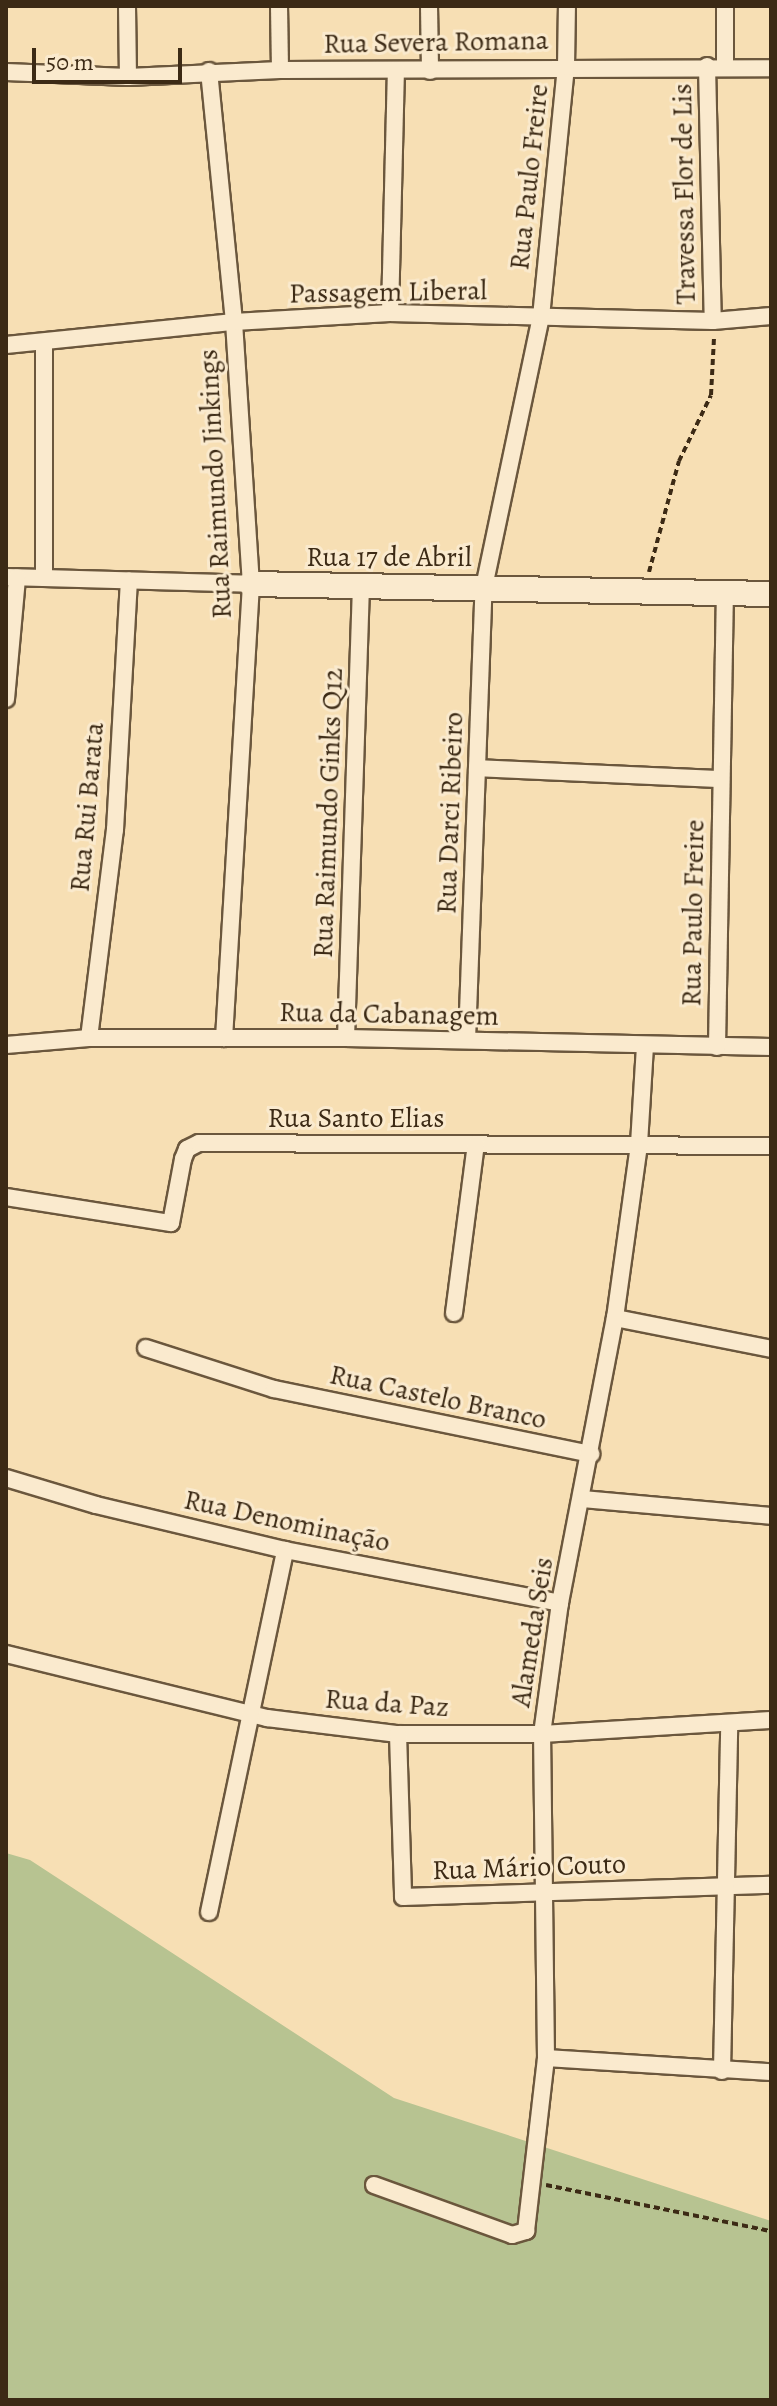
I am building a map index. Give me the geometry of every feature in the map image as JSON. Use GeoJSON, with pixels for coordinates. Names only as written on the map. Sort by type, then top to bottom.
{"type":"FeatureCollection","features":[{"type":"Feature","properties":{"kind":"street"},"geometry":{"type":"LineString","coordinates":[[127,6],[128,77]]}},
{"type":"Feature","properties":{"kind":"street"},"geometry":{"type":"LineString","coordinates":[[279,6],[280,70]]}},
{"type":"Feature","properties":{"kind":"street"},"geometry":{"type":"LineString","coordinates":[[429,6],[430,71]]}},
{"type":"Feature","properties":{"kind":"street","name":"Rua Paulo Freire"},"geometry":{"type":"LineString","coordinates":[[484,587],[541,317],[566,67],[567,6]]}},
{"type":"Feature","properties":{"kind":"street"},"geometry":{"type":"LineString","coordinates":[[725,6],[725,67]]}},
{"type":"Feature","properties":{"kind":"street","name":"Travessa Flor de Lis"},"geometry":{"type":"LineString","coordinates":[[707,66],[713,321]]}},
{"type":"Feature","properties":{"kind":"street","name":"Rua Severa Romana"},"geometry":{"type":"LineString","coordinates":[[6,72],[128,77],[280,70],[771,68]]}},
{"type":"Feature","properties":{"kind":"street"},"geometry":{"type":"LineString","coordinates":[[390,313],[396,70]]}},
{"type":"Feature","properties":{"kind":"street","name":"Rua Raimundo Jinkings"},"geometry":{"type":"LineString","coordinates":[[209,71],[234,322],[251,584],[224,1038]]}},
{"type":"Feature","properties":{"kind":"street","name":"Passagem Liberal"},"geometry":{"type":"LineString","coordinates":[[6,345],[234,322],[390,313],[713,321],[771,316]]}},
{"type":"Feature","properties":{"kind":"street"},"geometry":{"type":"LineString","coordinates":[[44,343],[44,578]]}},
{"type":"Feature","properties":{"kind":"street"},"geometry":{"type":"LineString","coordinates":[[6,699],[12,577]]}},
{"type":"Feature","properties":{"kind":"street","name":"Rua 17 de Abril"},"geometry":{"type":"LineString","coordinates":[[12,577],[361,589],[484,587],[771,594]]}},
{"type":"Feature","properties":{"kind":"street","name":"Rua Rui Barata"},"geometry":{"type":"LineString","coordinates":[[89,1038],[115,830],[129,580]]}},
{"type":"Feature","properties":{"kind":"street","name":"Rua Darci Ribeiro"},"geometry":{"type":"LineString","coordinates":[[467,1040],[484,587]]}},
{"type":"Feature","properties":{"kind":"street","name":"Rua Raimundo Ginks Q12"},"geometry":{"type":"LineString","coordinates":[[346,1038],[361,589]]}},
{"type":"Feature","properties":{"kind":"street","name":"Rua Paulo Freire"},"geometry":{"type":"LineString","coordinates":[[717,1047],[725,592]]}},
{"type":"Feature","properties":{"kind":"street","name":"Rua Paulo Freire"},"geometry":{"type":"LineString","coordinates":[[477,768],[721,779]]}},
{"type":"Feature","properties":{"kind":"street","name":"Rua da Cabanagem"},"geometry":{"type":"LineString","coordinates":[[6,1045],[89,1038],[346,1038],[771,1047]]}},
{"type":"Feature","properties":{"kind":"street","name":"Alameda Seis"},"geometry":{"type":"LineString","coordinates":[[374,2185],[512,2235],[526,2231],[536,2183],[546,2058],[542,1734],[560,1603],[615,1318],[639,1144],[645,1046]]}},
{"type":"Feature","properties":{"kind":"street","name":"Rua Santo Elias"},"geometry":{"type":"LineString","coordinates":[[6,1197],[163,1225],[175,1218],[187,1149],[199,1143],[771,1146]]}},
{"type":"Feature","properties":{"kind":"street"},"geometry":{"type":"LineString","coordinates":[[454,1313],[476,1144]]}},
{"type":"Feature","properties":{"kind":"street"},"geometry":{"type":"LineString","coordinates":[[615,1318],[771,1349]]}},
{"type":"Feature","properties":{"kind":"street","name":"Rua Castelo Branco"},"geometry":{"type":"LineString","coordinates":[[146,1348],[274,1389],[591,1454]]}},
{"type":"Feature","properties":{"kind":"street","name":"Rua Denominação"},"geometry":{"type":"LineString","coordinates":[[6,1478],[96,1505],[285,1550],[560,1603]]}},
{"type":"Feature","properties":{"kind":"street"},"geometry":{"type":"LineString","coordinates":[[582,1499],[771,1516]]}},
{"type":"Feature","properties":{"kind":"street"},"geometry":{"type":"LineString","coordinates":[[209,1912],[285,1550]]}},
{"type":"Feature","properties":{"kind":"street","name":"Rua da Paz"},"geometry":{"type":"LineString","coordinates":[[6,1654],[250,1714],[398,1734],[542,1734],[729,1725],[771,1720]]}},
{"type":"Feature","properties":{"kind":"street"},"geometry":{"type":"LineString","coordinates":[[722,2071],[729,1725]]}},
{"type":"Feature","properties":{"kind":"street","name":"Rua Mário Couto"},"geometry":{"type":"LineString","coordinates":[[398,1734],[403,1897],[771,1885]]}},
{"type":"Feature","properties":{"kind":"street"},"geometry":{"type":"LineString","coordinates":[[546,2058],[771,2072]]}},
{"type":"Feature","properties":{"kind":"path"},"geometry":{"type":"LineString","coordinates":[[643,590],[679,461],[711,395],[716,368],[713,321]]}},
{"type":"Feature","properties":{"kind":"path"},"geometry":{"type":"LineString","coordinates":[[536,2183],[771,2231]]}},
{"type":"Feature","properties":{"kind":"green space"},"geometry":{"type":"Polygon","coordinates":[[[6,1853],[30,1860],[394,2098],[771,2221],[771,2400],[6,2400],[6,1853]]]}}]}
